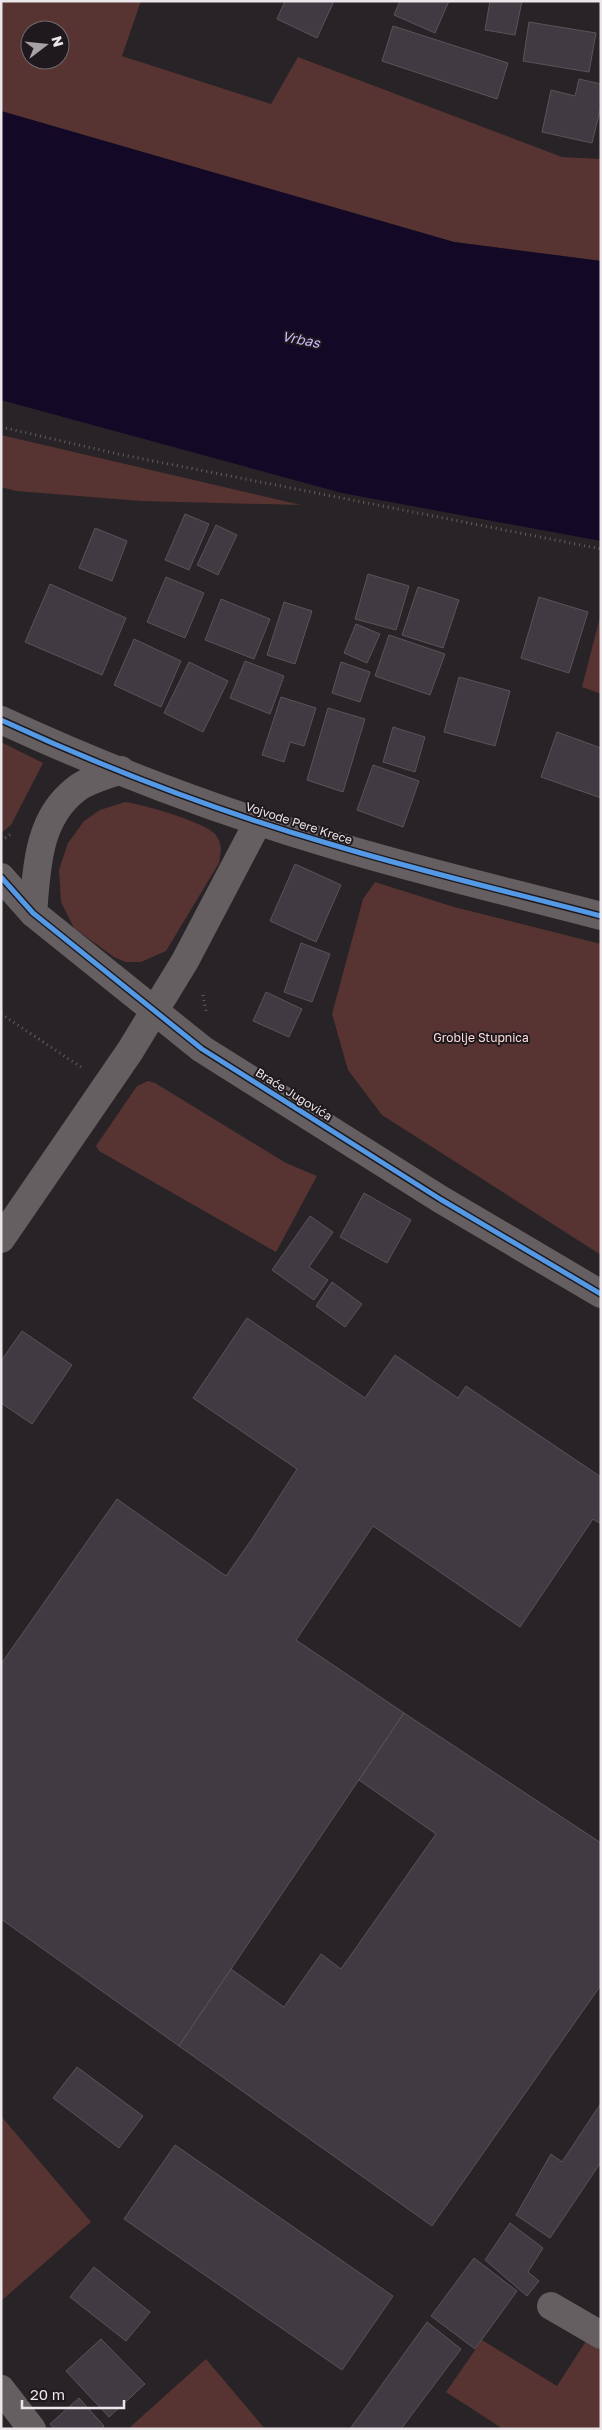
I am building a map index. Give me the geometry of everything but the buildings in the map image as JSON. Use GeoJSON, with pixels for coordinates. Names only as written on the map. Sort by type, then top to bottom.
{"type":"FeatureCollection","features":[{"type":"Feature","properties":{"kind":"street","name":"Vojvode Pere Krece"},"geometry":{"type":"LineString","coordinates":[[1,720],[61,748],[258,822],[331,845],[462,881],[601,916]]}},
{"type":"Feature","properties":{"kind":"street"},"geometry":{"type":"LineString","coordinates":[[33,913],[38,861],[46,828],[57,808],[76,789],[121,770]]}},
{"type":"Feature","properties":{"kind":"street"},"geometry":{"type":"LineString","coordinates":[[1,1239],[130,1051],[185,961],[258,822]]}},
{"type":"Feature","properties":{"kind":"street","name":"Braće Jugovića"},"geometry":{"type":"LineString","coordinates":[[1,877],[33,913],[202,1049],[440,1198],[601,1294]]}},
{"type":"Feature","properties":{"kind":"street"},"geometry":{"type":"LineString","coordinates":[[551,2306],[601,2335]]}},
{"type":"Feature","properties":{"kind":"street"},"geometry":{"type":"LineString","coordinates":[[1,2389],[32,2429]]}},
{"type":"Feature","properties":{"kind":"path"},"geometry":{"type":"LineString","coordinates":[[1,427],[128,456],[601,549]]}},
{"type":"Feature","properties":{"kind":"path"},"geometry":{"type":"LineString","coordinates":[[202,991],[207,1017],[213,1027],[202,1049]]}},
{"type":"Feature","properties":{"kind":"path"},"geometry":{"type":"LineString","coordinates":[[1,1014],[82,1068],[87,1062]]}},
{"type":"Feature","properties":{"kind":"green space"},"geometry":{"type":"Polygon","coordinates":[[[1,1],[141,1],[122,56],[271,104],[298,57],[562,157],[601,159],[601,261],[454,242],[1,111],[1,1]]]}},
{"type":"Feature","properties":{"kind":"green space"},"geometry":{"type":"Polygon","coordinates":[[[1,435],[301,505],[141,501],[16,491],[1,487],[1,435]]]}},
{"type":"Feature","properties":{"kind":"green space"},"geometry":{"type":"Polygon","coordinates":[[[601,613],[601,694],[582,687],[601,613]]]}},
{"type":"Feature","properties":{"kind":"green space"},"geometry":{"type":"Polygon","coordinates":[[[1,742],[43,763],[11,825],[1,833],[1,742]]]}},
{"type":"Feature","properties":{"kind":"green space"},"geometry":{"type":"Polygon","coordinates":[[[125,802],[145,806],[199,824],[215,834],[221,848],[219,863],[166,951],[141,962],[126,962],[114,957],[74,928],[61,902],[59,870],[68,843],[84,821],[100,810],[125,802]]]}},
{"type":"Feature","properties":{"kind":"green space","name":"Groblje Stupnica"},"geometry":{"type":"Polygon","coordinates":[[[375,882],[454,907],[601,944],[601,1255],[382,1115],[348,1070],[332,1014],[363,899],[375,882]]]}},
{"type":"Feature","properties":{"kind":"green space"},"geometry":{"type":"Polygon","coordinates":[[[148,1081],[155,1083],[286,1163],[317,1176],[276,1252],[99,1151],[96,1146],[137,1086],[148,1081]]]}},
{"type":"Feature","properties":{"kind":"green space"},"geometry":{"type":"Polygon","coordinates":[[[1,2116],[91,2222],[1,2301],[1,2116]]]}},
{"type":"Feature","properties":{"kind":"green space"},"geometry":{"type":"Polygon","coordinates":[[[482,2340],[557,2386],[586,2341],[601,2350],[601,2429],[503,2429],[446,2392],[482,2340]]]}},
{"type":"Feature","properties":{"kind":"green space"},"geometry":{"type":"Polygon","coordinates":[[[206,2359],[265,2429],[128,2429],[206,2359]]]}},
{"type":"Feature","properties":{"kind":"water","name":"Vrbas"},"geometry":{"type":"Polygon","coordinates":[[[1,111],[454,242],[601,261],[601,541],[342,493],[1,400],[1,111]]]}},
{"type":"Feature","properties":{"kind":"cycle path"},"geometry":{"type":"LineString","coordinates":[[1,720],[122,772],[247,818],[397,863],[601,916]]}},
{"type":"Feature","properties":{"kind":"cycle path"},"geometry":{"type":"LineString","coordinates":[[1,877],[33,913],[202,1049],[440,1199],[601,1294]]}}]}
